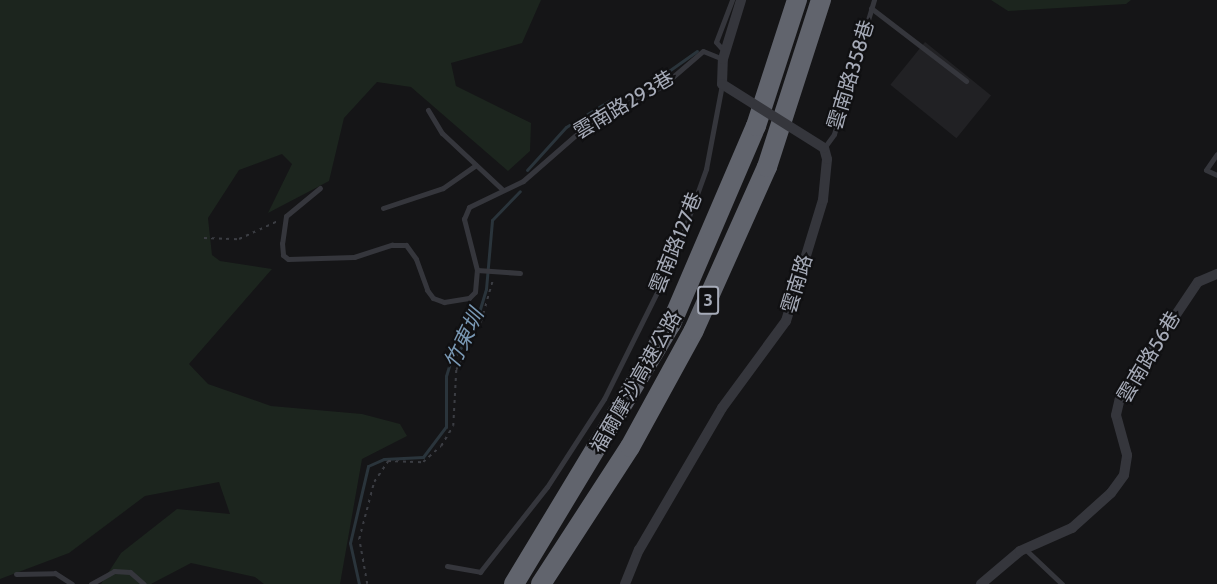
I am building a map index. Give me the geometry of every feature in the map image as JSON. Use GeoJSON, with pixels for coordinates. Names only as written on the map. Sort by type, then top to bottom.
{"type":"FeatureCollection","features":[{"type":"Feature","properties":{"kind":"highway","name":"福爾摩沙高速公路"},"geometry":{"type":"LineString","coordinates":[[514,584],[671,324],[756,126],[797,0]]}},
{"type":"Feature","properties":{"kind":"highway","name":"福爾摩沙高速公路"},"geometry":{"type":"LineString","coordinates":[[541,584],[630,447],[694,330],[767,167],[821,0]]}},
{"type":"Feature","properties":{"kind":"street"},"geometry":{"type":"LineString","coordinates":[[741,0],[724,55],[722,84],[824,148]]}},
{"type":"Feature","properties":{"kind":"street","name":"雲南路"},"geometry":{"type":"LineString","coordinates":[[625,584],[639,550],[722,408],[786,321],[823,200],[827,159],[824,148]]}},
{"type":"Feature","properties":{"kind":"street","name":"雲南路56巷"},"geometry":{"type":"LineString","coordinates":[[981,584],[1025,549],[1072,528],[1111,493],[1124,475],[1127,455],[1116,415],[1120,398],[1198,282],[1217,274]]}},
{"type":"Feature","properties":{"kind":"lane"},"geometry":{"type":"LineString","coordinates":[[724,55],[716,42],[732,0]]}},
{"type":"Feature","properties":{"kind":"lane","name":"雲南路358巷"},"geometry":{"type":"LineString","coordinates":[[824,148],[834,134],[874,0]]}},
{"type":"Feature","properties":{"kind":"lane"},"geometry":{"type":"LineString","coordinates":[[871,8],[966,81]]}},
{"type":"Feature","properties":{"kind":"lane","name":"雲南路293巷"},"geometry":{"type":"LineString","coordinates":[[477,270],[464,219],[469,207],[539,169],[557,147],[593,120],[661,87],[703,51],[724,55]]}},
{"type":"Feature","properties":{"kind":"lane","name":"雲南路127巷"},"geometry":{"type":"LineString","coordinates":[[447,566],[480,572],[547,487],[604,399],[674,258],[706,169],[722,84]]}},
{"type":"Feature","properties":{"kind":"lane"},"geometry":{"type":"LineString","coordinates":[[428,110],[442,133],[503,190]]}},
{"type":"Feature","properties":{"kind":"lane"},"geometry":{"type":"LineString","coordinates":[[1217,154],[1206,170],[1217,175]]}},
{"type":"Feature","properties":{"kind":"lane"},"geometry":{"type":"LineString","coordinates":[[383,208],[443,188],[476,165]]}},
{"type":"Feature","properties":{"kind":"lane"},"geometry":{"type":"LineString","coordinates":[[320,188],[286,216],[282,243],[283,255],[288,260],[354,257],[392,245],[406,246],[416,259],[427,290],[433,298],[444,302],[470,298],[475,292],[477,270],[520,273]]}},
{"type":"Feature","properties":{"kind":"lane"},"geometry":{"type":"LineString","coordinates":[[1025,549],[1062,584]]}},
{"type":"Feature","properties":{"kind":"lane"},"geometry":{"type":"LineString","coordinates":[[91,584],[114,571],[130,572],[144,584]]}},
{"type":"Feature","properties":{"kind":"lane"},"geometry":{"type":"LineString","coordinates":[[16,574],[55,573],[72,584]]}},
{"type":"Feature","properties":{"kind":"path"},"geometry":{"type":"LineString","coordinates":[[204,238],[239,239],[286,216]]}},
{"type":"Feature","properties":{"kind":"path"},"geometry":{"type":"LineString","coordinates":[[367,584],[359,539],[374,482],[388,461],[423,462],[441,446],[453,426],[456,370],[481,321],[494,272]]}},
{"type":"Feature","properties":{"kind":"shaded area"},"geometry":{"type":"Polygon","coordinates":[[[0,0],[541,0],[522,43],[451,63],[456,86],[531,123],[530,151],[508,171],[411,87],[377,82],[344,118],[329,181],[268,213],[292,164],[282,154],[239,170],[208,218],[212,255],[220,261],[272,269],[189,364],[208,384],[271,406],[362,414],[400,424],[407,436],[362,459],[340,584],[264,584],[255,577],[191,563],[151,584],[101,584],[121,553],[177,509],[230,514],[219,482],[145,496],[69,553],[0,579],[0,0]]]}},
{"type":"Feature","properties":{"kind":"shaded area"},"geometry":{"type":"Polygon","coordinates":[[[991,0],[1131,0],[1126,4],[1008,11],[991,0]]]}},
{"type":"Feature","properties":{"kind":"shaded area"},"geometry":{"type":"Polygon","coordinates":[[[925,42],[991,95],[956,138],[890,85],[925,42]]]}},
{"type":"Feature","properties":{"kind":"waterway","name":"竹東圳"},"geometry":{"type":"LineString","coordinates":[[527,170],[566,127],[609,101],[639,92],[697,51]]}},
{"type":"Feature","properties":{"kind":"waterway","name":"竹東圳"},"geometry":{"type":"LineString","coordinates":[[359,584],[350,543],[368,466],[384,459],[423,457],[446,427],[446,376],[450,363],[474,329],[486,289],[492,220],[520,191]]}}]}
